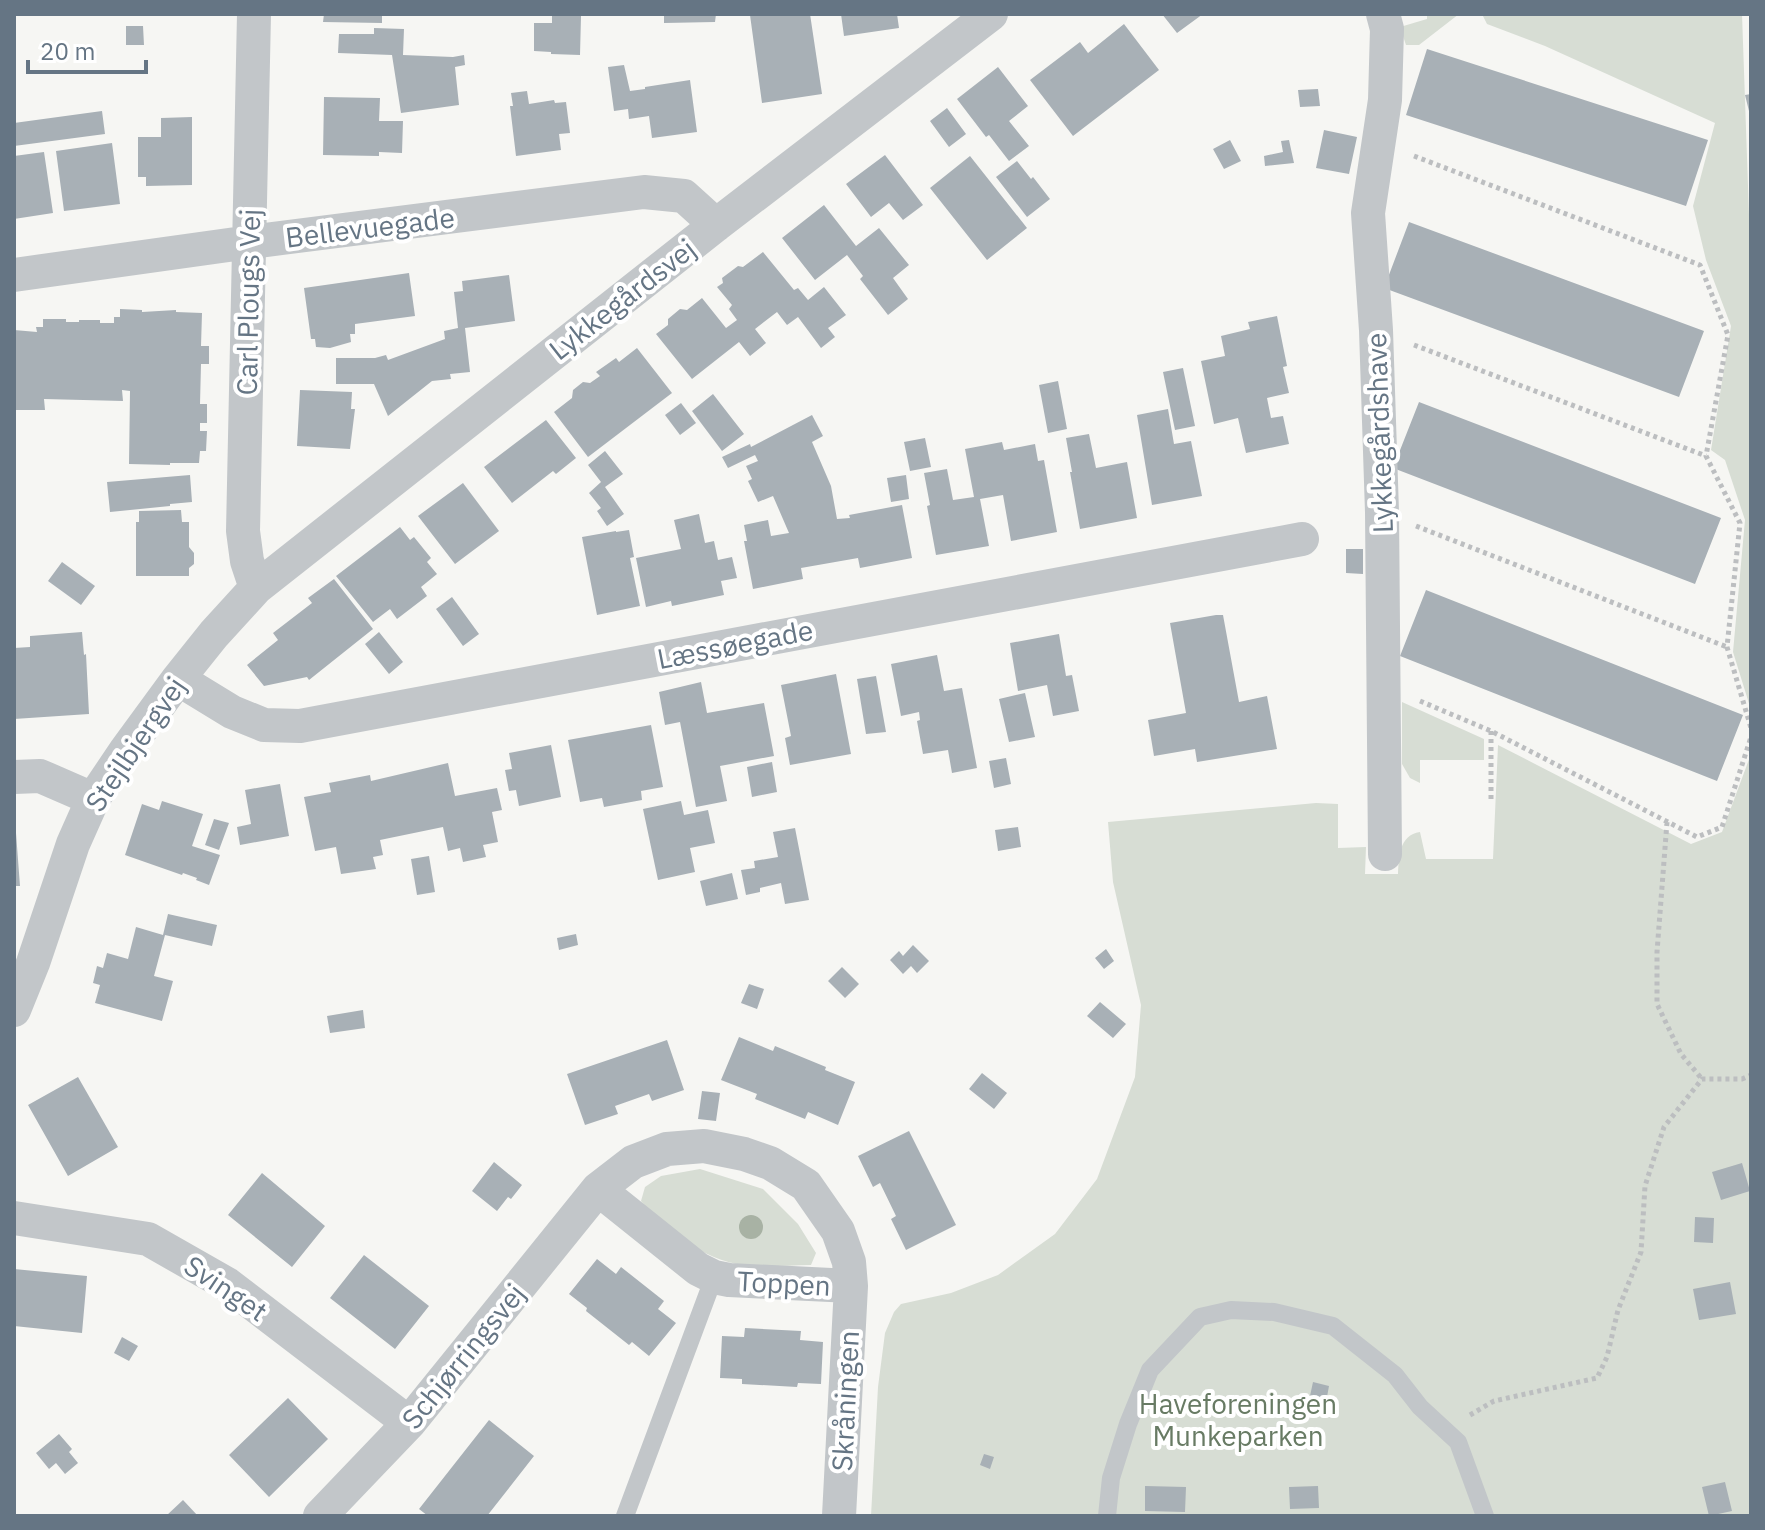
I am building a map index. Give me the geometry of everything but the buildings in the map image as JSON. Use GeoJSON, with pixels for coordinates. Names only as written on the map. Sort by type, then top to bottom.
{"type":"FeatureCollection","features":[{"type":"Feature","properties":{"kind":"street","name":"Carl Plougs Vej"},"geometry":{"type":"LineString","coordinates":[[254,14],[243,531],[247,561],[256,588]]}},
{"type":"Feature","properties":{"kind":"street","name":"Lykkegårdsvej"},"geometry":{"type":"LineString","coordinates":[[256,588],[716,225],[991,14]]}},
{"type":"Feature","properties":{"kind":"street","name":"Lykkegårdshave"},"geometry":{"type":"LineString","coordinates":[[1383,14],[1387,29],[1385,100],[1368,213],[1376,330],[1382,512],[1385,854]]}},
{"type":"Feature","properties":{"kind":"street","name":"Bellevuegade"},"geometry":{"type":"LineString","coordinates":[[14,275],[644,192],[684,196],[716,225]]}},
{"type":"Feature","properties":{"kind":"street","name":"Læssøegade"},"geometry":{"type":"LineString","coordinates":[[178,679],[232,712],[264,725],[300,726],[1302,539]]}},
{"type":"Feature","properties":{"kind":"street","name":"Stejlbjergvej"},"geometry":{"type":"LineString","coordinates":[[14,1010],[73,844],[93,799],[178,679],[256,588]]}},
{"type":"Feature","properties":{"kind":"street"},"geometry":{"type":"LineString","coordinates":[[14,777],[40,776],[93,799]]}},
{"type":"Feature","properties":{"kind":"street","name":"Toppen"},"geometry":{"type":"LineString","coordinates":[[704,1146],[770,1163],[806,1185],[838,1231],[849,1262],[851,1286],[714,1277],[698,1269],[598,1189],[633,1162],[667,1149],[704,1146]]}},
{"type":"Feature","properties":{"kind":"street","name":"Schjørringsvej"},"geometry":{"type":"LineString","coordinates":[[320,1516],[409,1423],[598,1189]]}},
{"type":"Feature","properties":{"kind":"street","name":"Svinget"},"geometry":{"type":"LineString","coordinates":[[14,1218],[148,1239],[227,1284],[409,1423]]}},
{"type":"Feature","properties":{"kind":"street","name":"Skråningen"},"geometry":{"type":"LineString","coordinates":[[839,1516],[851,1286]]}},
{"type":"Feature","properties":{"kind":"lane"},"geometry":{"type":"LineString","coordinates":[[625,1516],[714,1277]]}},
{"type":"Feature","properties":{"kind":"lane"},"geometry":{"type":"LineString","coordinates":[[1107,1516],[1111,1478],[1150,1370],[1200,1317],[1231,1310],[1274,1312],[1333,1326],[1395,1375],[1420,1407],[1458,1442],[1485,1516]]}},
{"type":"Feature","properties":{"kind":"path"},"geometry":{"type":"LineString","coordinates":[[1380,143],[1700,265],[1728,335],[1706,456],[1740,523],[1727,647],[1751,728]]}},
{"type":"Feature","properties":{"kind":"path"},"geometry":{"type":"LineString","coordinates":[[1376,330],[1706,456]]}},
{"type":"Feature","properties":{"kind":"path"},"geometry":{"type":"LineString","coordinates":[[1382,512],[1727,647]]}},
{"type":"Feature","properties":{"kind":"path"},"geometry":{"type":"LineString","coordinates":[[1383,685],[1491,731],[1697,837],[1722,827],[1751,737]]}},
{"type":"Feature","properties":{"kind":"path"},"geometry":{"type":"LineString","coordinates":[[1491,731],[1491,800]]}},
{"type":"Feature","properties":{"kind":"path"},"geometry":{"type":"LineString","coordinates":[[1667,822],[1657,952],[1657,1004],[1681,1054],[1702,1079],[1742,1079],[1751,1075]]}},
{"type":"Feature","properties":{"kind":"path"},"geometry":{"type":"LineString","coordinates":[[1494,1401],[1597,1378],[1607,1357],[1618,1310],[1641,1252],[1645,1186],[1664,1127],[1702,1079]]}},
{"type":"Feature","properties":{"kind":"green space"},"geometry":{"type":"Polygon","coordinates":[[[1427,14],[1459,14],[1419,45],[1406,45],[1400,27],[1427,19],[1427,14]]]}},
{"type":"Feature","properties":{"kind":"green space"},"geometry":{"type":"Polygon","coordinates":[[[1482,14],[1742,14],[1751,272],[1751,710],[1733,652],[1745,520],[1725,460],[1711,450],[1731,326],[1706,260],[1693,206],[1715,123],[1545,46],[1487,24],[1482,14]]]}},
{"type":"Feature","properties":{"kind":"green space"},"geometry":{"type":"Polygon","coordinates":[[[1402,702],[1484,739],[1484,760],[1420,760],[1420,783],[1410,778],[1402,764],[1402,702]]]}},
{"type":"Feature","properties":{"kind":"green space","name":"Haveforeningen Munkeparken"},"geometry":{"type":"Polygon","coordinates":[[[1498,745],[1691,844],[1722,832],[1751,754],[1751,1516],[871,1516],[878,1387],[885,1333],[894,1312],[901,1304],[951,1293],[998,1275],[1055,1234],[1097,1179],[1135,1077],[1141,1005],[1113,882],[1108,822],[1316,803],[1338,804],[1338,848],[1366,847],[1365,874],[1398,874],[1404,842],[1420,832],[1426,859],[1493,859],[1498,745]]]}},
{"type":"Feature","properties":{"kind":"green space"},"geometry":{"type":"Polygon","coordinates":[[[700,1169],[763,1189],[798,1224],[816,1253],[811,1265],[751,1266],[714,1257],[674,1233],[641,1201],[645,1187],[661,1176],[700,1169]]]}}]}
